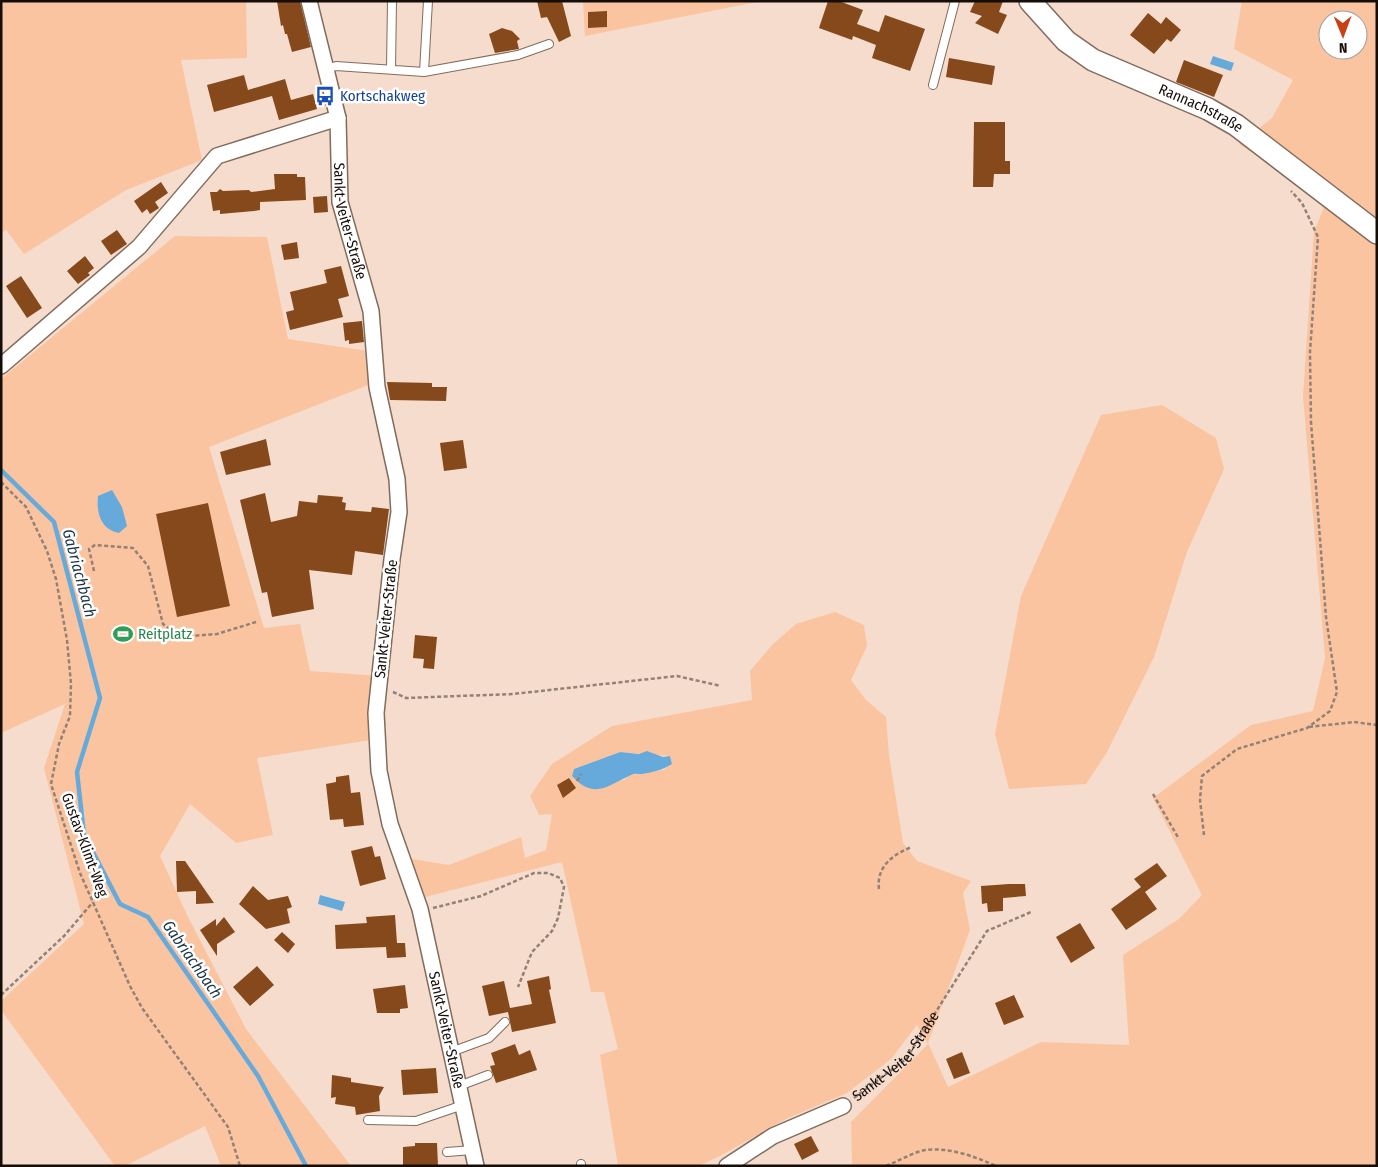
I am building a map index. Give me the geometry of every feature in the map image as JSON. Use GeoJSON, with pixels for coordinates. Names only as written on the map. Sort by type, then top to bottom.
{"type":"FeatureCollection","features":[{"type":"Feature","properties":{"kind":"street","name":"Sankt-Veiter-Straße"},"geometry":{"type":"LineString","coordinates":[[309,1],[338,118],[340,202],[370,311],[377,387],[397,479],[399,512],[392,559],[376,713],[379,770],[390,824],[420,909],[476,1166]]}},
{"type":"Feature","properties":{"kind":"street","name":"Rannachstraße"},"geometry":{"type":"LineString","coordinates":[[1030,1],[1066,41],[1093,60],[1208,109],[1236,125],[1373,230]]}},
{"type":"Feature","properties":{"kind":"street"},"geometry":{"type":"LineString","coordinates":[[1,366],[138,247],[218,156],[338,118]]}},
{"type":"Feature","properties":{"kind":"street","name":"Sankt-Veiter-Straße"},"geometry":{"type":"LineString","coordinates":[[727,1166],[774,1136],[843,1106]]}},
{"type":"Feature","properties":{"kind":"lane"},"geometry":{"type":"LineString","coordinates":[[391,70],[392,1]]}},
{"type":"Feature","properties":{"kind":"lane"},"geometry":{"type":"LineString","coordinates":[[424,72],[428,1]]}},
{"type":"Feature","properties":{"kind":"lane"},"geometry":{"type":"LineString","coordinates":[[933,85],[955,1]]}},
{"type":"Feature","properties":{"kind":"lane"},"geometry":{"type":"LineString","coordinates":[[326,69],[336,66],[424,72],[518,56],[548,44]]}},
{"type":"Feature","properties":{"kind":"lane"},"geometry":{"type":"LineString","coordinates":[[451,1052],[488,1038],[505,1022]]}},
{"type":"Feature","properties":{"kind":"lane"},"geometry":{"type":"LineString","coordinates":[[459,1086],[488,1074]]}},
{"type":"Feature","properties":{"kind":"lane"},"geometry":{"type":"LineString","coordinates":[[368,1120],[416,1121],[463,1105]]}},
{"type":"Feature","properties":{"kind":"lane"},"geometry":{"type":"LineString","coordinates":[[447,1152],[473,1150]]}},
{"type":"Feature","properties":{"kind":"path"},"geometry":{"type":"LineString","coordinates":[[1286,186],[1302,204],[1318,237],[1310,352],[1311,422],[1326,617],[1337,692],[1330,711],[1307,728]]}},
{"type":"Feature","properties":{"kind":"path","name":"Gustav-Klimt-Weg"},"geometry":{"type":"LineString","coordinates":[[1,482],[26,507],[47,551],[56,579],[67,640],[71,684],[70,716],[59,744],[51,784],[80,873],[134,993],[211,1107],[228,1128],[240,1166]]}},
{"type":"Feature","properties":{"kind":"path"},"geometry":{"type":"LineString","coordinates":[[94,571],[90,549],[95,545],[133,548],[148,566],[163,624],[178,637],[217,634],[256,622]]}},
{"type":"Feature","properties":{"kind":"path"},"geometry":{"type":"LineString","coordinates":[[379,684],[406,698],[513,694],[677,676],[721,686]]}},
{"type":"Feature","properties":{"kind":"path"},"geometry":{"type":"LineString","coordinates":[[1204,835],[1200,800],[1202,776],[1237,749],[1307,728],[1354,722],[1377,725]]}},
{"type":"Feature","properties":{"kind":"path"},"geometry":{"type":"LineString","coordinates":[[577,781],[581,774]]}},
{"type":"Feature","properties":{"kind":"path"},"geometry":{"type":"LineString","coordinates":[[1153,794],[1179,839]]}},
{"type":"Feature","properties":{"kind":"path"},"geometry":{"type":"LineString","coordinates":[[879,889],[878,880],[890,859],[912,847]]}},
{"type":"Feature","properties":{"kind":"path"},"geometry":{"type":"LineString","coordinates":[[420,909],[445,906],[481,896],[534,873],[548,873],[560,878],[564,887],[558,918],[552,931],[532,952],[518,987]]}},
{"type":"Feature","properties":{"kind":"path"},"geometry":{"type":"LineString","coordinates":[[1,996],[64,936],[93,902]]}},
{"type":"Feature","properties":{"kind":"path","name":"Sankt-Veiter-Straße"},"geometry":{"type":"LineString","coordinates":[[843,1106],[906,1059],[987,931],[1031,912]]}},
{"type":"Feature","properties":{"kind":"path"},"geometry":{"type":"LineString","coordinates":[[886,1166],[900,1162],[916,1152],[933,1149],[963,1154],[996,1166]]}},
{"type":"Feature","properties":{"kind":"shaded area"},"geometry":{"type":"Polygon","coordinates":[[[1,1],[246,1],[247,58],[181,60],[202,160],[126,190],[24,254],[6,230],[1,233],[1,1]]]}},
{"type":"Feature","properties":{"kind":"shaded area"},"geometry":{"type":"Polygon","coordinates":[[[583,1],[762,1],[585,36],[583,1]],[[607,11],[588,12],[588,28],[607,27],[607,11]]]}},
{"type":"Feature","properties":{"kind":"shaded area"},"geometry":{"type":"Polygon","coordinates":[[[1242,1],[1377,1],[1377,1166],[852,1166],[851,1122],[928,1044],[917,1025],[891,1059],[847,1093],[786,1119],[718,1157],[698,1166],[618,1166],[600,1055],[618,1049],[604,992],[591,992],[562,862],[425,897],[412,859],[449,865],[521,837],[525,858],[546,850],[552,814],[539,815],[530,796],[552,764],[612,726],[752,700],[750,671],[772,645],[796,624],[835,612],[864,625],[867,646],[851,680],[866,700],[886,717],[889,755],[903,843],[917,861],[971,881],[963,893],[970,930],[928,1043],[948,1087],[1041,1042],[1129,1045],[1123,955],[1179,919],[1202,895],[1153,798],[1251,725],[1313,711],[1325,658],[1303,396],[1314,232],[1324,207],[1278,169],[1239,144],[1272,118],[1293,80],[1234,49],[1242,1]],[[619,752],[574,769],[572,776],[579,783],[624,780],[631,774],[663,770],[672,764],[670,756],[619,752]]]}},
{"type":"Feature","properties":{"kind":"shaded area"},"geometry":{"type":"Polygon","coordinates":[[[175,236],[267,237],[288,339],[368,351],[371,384],[209,447],[264,628],[300,624],[310,671],[380,676],[377,739],[257,758],[273,835],[236,843],[190,804],[160,856],[187,915],[246,1029],[351,1166],[221,1166],[205,1126],[125,1166],[115,1166],[1,1010],[1,1001],[84,924],[44,768],[65,704],[1,733],[1,379],[175,236]]]}},
{"type":"Feature","properties":{"kind":"shaded area"},"geometry":{"type":"Polygon","coordinates":[[[1162,405],[1216,438],[1224,469],[1187,552],[1154,657],[1106,754],[1086,784],[1009,789],[995,734],[1021,596],[1101,415],[1162,405]]]}},
{"type":"Feature","properties":{"kind":"water"},"geometry":{"type":"Polygon","coordinates":[[[1213,56],[1234,63],[1231,71],[1210,64],[1213,56]]]}},
{"type":"Feature","properties":{"kind":"water"},"geometry":{"type":"Polygon","coordinates":[[[112,490],[122,507],[127,526],[119,533],[104,524],[98,509],[98,496],[112,490]]]}},
{"type":"Feature","properties":{"kind":"water"},"geometry":{"type":"Polygon","coordinates":[[[647,751],[663,757],[670,756],[672,764],[654,772],[632,774],[601,789],[587,788],[572,776],[574,769],[620,752],[639,754],[647,751]]]}},
{"type":"Feature","properties":{"kind":"water"},"geometry":{"type":"Polygon","coordinates":[[[320,895],[345,902],[342,911],[318,904],[320,895]]]}},
{"type":"Feature","properties":{"kind":"building"},"geometry":{"type":"Polygon","coordinates":[[[277,1],[300,1],[311,47],[292,52],[287,34],[285,34],[283,25],[281,26],[277,1]]]}},
{"type":"Feature","properties":{"kind":"building"},"geometry":{"type":"Polygon","coordinates":[[[537,1],[562,1],[571,36],[559,42],[547,17],[541,18],[537,1]]]}},
{"type":"Feature","properties":{"kind":"building"},"geometry":{"type":"Polygon","coordinates":[[[828,1],[839,1],[863,10],[857,24],[879,32],[885,15],[925,29],[910,71],[872,58],[876,45],[853,36],[852,40],[819,28],[828,1]]]}},
{"type":"Feature","properties":{"kind":"building"},"geometry":{"type":"Polygon","coordinates":[[[975,1],[1003,1],[999,12],[1007,15],[998,34],[975,23],[982,16],[970,12],[975,1]]]}},
{"type":"Feature","properties":{"kind":"building"},"geometry":{"type":"Polygon","coordinates":[[[607,11],[607,27],[588,28],[588,12],[607,11]]]}},
{"type":"Feature","properties":{"kind":"building"},"geometry":{"type":"Polygon","coordinates":[[[1148,13],[1161,24],[1166,17],[1181,30],[1171,42],[1167,39],[1154,54],[1130,35],[1148,13]]]}},
{"type":"Feature","properties":{"kind":"building"},"geometry":{"type":"Polygon","coordinates":[[[502,28],[512,31],[520,39],[517,41],[519,49],[495,53],[489,34],[502,28]]]}},
{"type":"Feature","properties":{"kind":"building"},"geometry":{"type":"Polygon","coordinates":[[[949,58],[995,66],[992,85],[946,77],[949,58]]]}},
{"type":"Feature","properties":{"kind":"building"},"geometry":{"type":"Polygon","coordinates":[[[1184,60],[1223,75],[1214,97],[1176,82],[1184,60]]]}},
{"type":"Feature","properties":{"kind":"building"},"geometry":{"type":"Polygon","coordinates":[[[244,75],[248,90],[285,79],[291,100],[313,94],[317,109],[279,120],[272,96],[214,112],[207,85],[244,75]]]}},
{"type":"Feature","properties":{"kind":"building"},"geometry":{"type":"Polygon","coordinates":[[[974,122],[1005,122],[1005,161],[1010,161],[1010,174],[994,174],[993,187],[973,187],[974,122]]]}},
{"type":"Feature","properties":{"kind":"building"},"geometry":{"type":"Polygon","coordinates":[[[274,174],[297,174],[297,177],[305,177],[306,200],[260,202],[260,210],[254,211],[220,214],[220,210],[213,211],[210,192],[217,192],[220,189],[223,191],[249,190],[251,192],[275,189],[274,174]]]}},
{"type":"Feature","properties":{"kind":"building"},"geometry":{"type":"Polygon","coordinates":[[[161,182],[168,193],[155,202],[159,208],[150,214],[147,209],[142,213],[134,201],[161,182]]]}},
{"type":"Feature","properties":{"kind":"building"},"geometry":{"type":"Polygon","coordinates":[[[327,196],[328,212],[314,213],[313,197],[327,196]]]}},
{"type":"Feature","properties":{"kind":"building"},"geometry":{"type":"Polygon","coordinates":[[[117,230],[127,244],[111,255],[101,241],[117,230]]]}},
{"type":"Feature","properties":{"kind":"building"},"geometry":{"type":"Polygon","coordinates":[[[297,242],[299,258],[284,260],[281,245],[297,242]]]}},
{"type":"Feature","properties":{"kind":"building"},"geometry":{"type":"Polygon","coordinates":[[[85,256],[94,268],[88,273],[90,275],[78,284],[67,271],[85,256]]]}},
{"type":"Feature","properties":{"kind":"building"},"geometry":{"type":"Polygon","coordinates":[[[341,266],[349,296],[338,299],[343,317],[290,330],[286,312],[294,310],[290,292],[327,283],[324,270],[341,266]]]}},
{"type":"Feature","properties":{"kind":"building"},"geometry":{"type":"Polygon","coordinates":[[[21,276],[42,308],[27,318],[6,286],[21,276]]]}},
{"type":"Feature","properties":{"kind":"building"},"geometry":{"type":"Polygon","coordinates":[[[362,321],[364,342],[349,344],[349,340],[345,341],[343,323],[362,321]]]}},
{"type":"Feature","properties":{"kind":"building"},"geometry":{"type":"Polygon","coordinates":[[[387,382],[432,383],[432,387],[447,387],[446,401],[390,400],[387,382]]]}},
{"type":"Feature","properties":{"kind":"building"},"geometry":{"type":"Polygon","coordinates":[[[266,439],[271,465],[226,475],[220,452],[266,439]]]}},
{"type":"Feature","properties":{"kind":"building"},"geometry":{"type":"Polygon","coordinates":[[[463,440],[467,468],[444,471],[440,443],[463,440]]]}},
{"type":"Feature","properties":{"kind":"building"},"geometry":{"type":"Polygon","coordinates":[[[265,493],[271,522],[297,516],[299,501],[317,503],[318,495],[343,497],[342,502],[346,503],[345,510],[371,512],[372,507],[389,509],[383,555],[355,551],[352,575],[309,570],[314,609],[272,617],[267,592],[262,593],[240,500],[265,493]]]}},
{"type":"Feature","properties":{"kind":"building"},"geometry":{"type":"Polygon","coordinates":[[[208,503],[230,606],[177,617],[156,514],[208,503]]]}},
{"type":"Feature","properties":{"kind":"building"},"geometry":{"type":"Polygon","coordinates":[[[415,635],[437,637],[434,669],[423,668],[424,659],[413,658],[415,635]]]}},
{"type":"Feature","properties":{"kind":"building"},"geometry":{"type":"Polygon","coordinates":[[[349,775],[351,793],[360,792],[364,825],[344,827],[343,819],[330,820],[326,784],[336,782],[336,777],[349,775]]]}},
{"type":"Feature","properties":{"kind":"building"},"geometry":{"type":"Polygon","coordinates":[[[569,778],[576,788],[563,798],[557,785],[569,778]]]}},
{"type":"Feature","properties":{"kind":"building"},"geometry":{"type":"Polygon","coordinates":[[[372,846],[375,857],[380,856],[386,879],[360,886],[351,851],[372,846]]]}},
{"type":"Feature","properties":{"kind":"building"},"geometry":{"type":"Polygon","coordinates":[[[176,861],[185,861],[214,903],[196,904],[196,891],[177,892],[176,861]]]}},
{"type":"Feature","properties":{"kind":"building"},"geometry":{"type":"Polygon","coordinates":[[[1157,863],[1167,876],[1145,892],[1157,909],[1126,930],[1111,909],[1141,887],[1134,879],[1157,863]]]}},
{"type":"Feature","properties":{"kind":"building"},"geometry":{"type":"Polygon","coordinates":[[[1025,884],[1026,896],[1003,898],[1003,911],[988,912],[987,903],[982,904],[981,886],[1025,884]]]}},
{"type":"Feature","properties":{"kind":"building"},"geometry":{"type":"Polygon","coordinates":[[[253,886],[268,900],[288,896],[292,907],[287,909],[290,923],[266,929],[239,904],[253,886]]]}},
{"type":"Feature","properties":{"kind":"building"},"geometry":{"type":"Polygon","coordinates":[[[395,915],[397,943],[405,943],[406,957],[387,958],[386,947],[336,949],[335,925],[367,923],[366,917],[395,915]]]}},
{"type":"Feature","properties":{"kind":"building"},"geometry":{"type":"Polygon","coordinates":[[[224,917],[235,932],[217,944],[217,956],[200,930],[216,919],[216,926],[224,917]]]}},
{"type":"Feature","properties":{"kind":"building"},"geometry":{"type":"Polygon","coordinates":[[[1080,923],[1095,948],[1071,963],[1056,937],[1080,923]]]}},
{"type":"Feature","properties":{"kind":"building"},"geometry":{"type":"Polygon","coordinates":[[[282,932],[295,944],[288,953],[274,940],[282,932]]]}},
{"type":"Feature","properties":{"kind":"building"},"geometry":{"type":"Polygon","coordinates":[[[257,966],[274,985],[250,1006],[233,987],[257,966]]]}},
{"type":"Feature","properties":{"kind":"building"},"geometry":{"type":"Polygon","coordinates":[[[549,976],[551,989],[549,990],[556,1023],[512,1032],[508,1012],[489,1016],[482,986],[504,981],[510,1008],[532,1004],[527,981],[549,976]]]}},
{"type":"Feature","properties":{"kind":"building"},"geometry":{"type":"Polygon","coordinates":[[[405,985],[408,1008],[400,1009],[400,1013],[377,1013],[373,989],[405,985]]]}},
{"type":"Feature","properties":{"kind":"building"},"geometry":{"type":"Polygon","coordinates":[[[1014,995],[1024,1017],[1004,1025],[995,1003],[1014,995]]]}},
{"type":"Feature","properties":{"kind":"building"},"geometry":{"type":"Polygon","coordinates":[[[515,1044],[519,1055],[530,1050],[537,1070],[496,1083],[490,1066],[495,1065],[491,1053],[515,1044]]]}},
{"type":"Feature","properties":{"kind":"building"},"geometry":{"type":"Polygon","coordinates":[[[962,1052],[970,1073],[954,1079],[946,1059],[962,1052]]]}},
{"type":"Feature","properties":{"kind":"building"},"geometry":{"type":"Polygon","coordinates":[[[436,1068],[438,1093],[403,1095],[401,1070],[436,1068]]]}},
{"type":"Feature","properties":{"kind":"building"},"geometry":{"type":"Polygon","coordinates":[[[332,1075],[351,1078],[351,1082],[384,1087],[379,1096],[380,1111],[356,1115],[355,1107],[335,1104],[336,1097],[331,1098],[332,1075]]]}},
{"type":"Feature","properties":{"kind":"building"},"geometry":{"type":"Polygon","coordinates":[[[811,1136],[819,1151],[802,1160],[794,1144],[811,1136]]]}},
{"type":"Feature","properties":{"kind":"building"},"geometry":{"type":"Polygon","coordinates":[[[415,1143],[437,1143],[438,1166],[403,1166],[403,1147],[415,1146],[415,1143]]]}},
{"type":"Feature","properties":{"kind":"waterway","name":"Gabriachbach"},"geometry":{"type":"LineString","coordinates":[[1,470],[54,522],[100,698],[77,772],[84,835],[120,904],[148,917],[258,1076],[306,1166]]}},
{"type":"Feature","properties":{"kind":"place","name":"Kortschakweg"},"geometry":{"type":"Point","coordinates":[325,96]}},
{"type":"Feature","properties":{"kind":"place","name":"Reitplatz"},"geometry":{"type":"Point","coordinates":[123,634]}}]}
